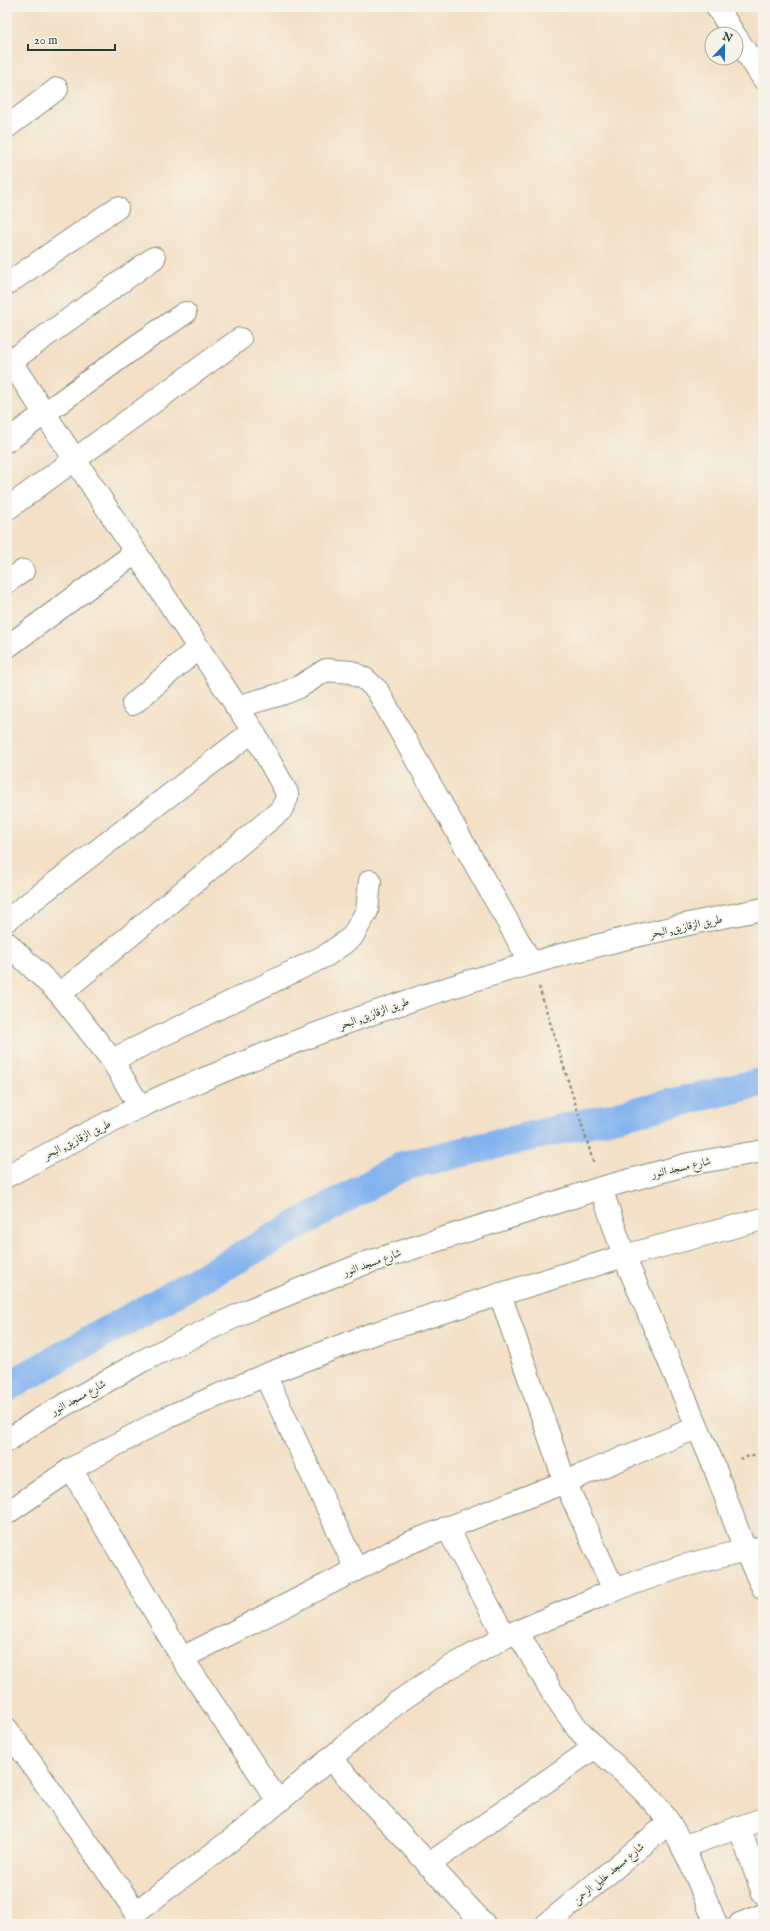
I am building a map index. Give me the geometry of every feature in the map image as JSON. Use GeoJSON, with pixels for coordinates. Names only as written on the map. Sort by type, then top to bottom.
{"type":"FeatureCollection","features":[{"type":"Feature","properties":{"kind":"street"},"geometry":{"type":"LineString","coordinates":[[717,7],[729,26]]}},
{"type":"Feature","properties":{"kind":"street"},"geometry":{"type":"LineString","coordinates":[[744,49],[763,78]]}},
{"type":"Feature","properties":{"kind":"street"},"geometry":{"type":"LineString","coordinates":[[7,127],[57,89]]}},
{"type":"Feature","properties":{"kind":"street"},"geometry":{"type":"LineString","coordinates":[[7,284],[117,208]]}},
{"type":"Feature","properties":{"kind":"street"},"geometry":{"type":"LineString","coordinates":[[60,994],[281,810],[287,798],[285,787],[252,732],[45,414],[8,361],[154,258]]}},
{"type":"Feature","properties":{"kind":"street"},"geometry":{"type":"LineString","coordinates":[[7,441],[138,345],[185,313]]}},
{"type":"Feature","properties":{"kind":"street"},"geometry":{"type":"LineString","coordinates":[[7,509],[240,339]]}},
{"type":"Feature","properties":{"kind":"street"},"geometry":{"type":"LineString","coordinates":[[7,647],[135,553]]}},
{"type":"Feature","properties":{"kind":"street"},"geometry":{"type":"LineString","coordinates":[[133,704],[198,648]]}},
{"type":"Feature","properties":{"kind":"street"},"geometry":{"type":"LineString","coordinates":[[236,707],[282,694],[299,687],[326,670],[351,672],[365,679],[377,690],[531,963]]}},
{"type":"Feature","properties":{"kind":"street"},"geometry":{"type":"LineString","coordinates":[[7,920],[252,732]]}},
{"type":"Feature","properties":{"kind":"street"},"geometry":{"type":"LineString","coordinates":[[112,1060],[327,955],[352,937],[367,911],[370,881]]}},
{"type":"Feature","properties":{"kind":"street","name":"طريق الزقازيق, البحر"},"geometry":{"type":"LineString","coordinates":[[7,1176],[140,1107],[279,1047],[407,1001],[531,963],[670,929],[763,909]]}},
{"type":"Feature","properties":{"kind":"street"},"geometry":{"type":"LineString","coordinates":[[7,943],[60,994],[112,1060],[140,1107]]}},
{"type":"Feature","properties":{"kind":"street","name":"شارع مسجد النور"},"geometry":{"type":"LineString","coordinates":[[7,1441],[38,1420],[142,1361],[251,1309],[363,1264],[601,1188],[689,1164],[763,1151]]}},
{"type":"Feature","properties":{"kind":"street"},"geometry":{"type":"LineString","coordinates":[[601,1188],[624,1256],[696,1428],[754,1549],[763,1588]]}},
{"type":"Feature","properties":{"kind":"street"},"geometry":{"type":"LineString","coordinates":[[7,1513],[71,1469],[166,1418],[265,1375],[369,1336],[500,1294],[624,1256],[763,1219]]}},
{"type":"Feature","properties":{"kind":"street"},"geometry":{"type":"LineString","coordinates":[[500,1294],[566,1482],[614,1590]]}},
{"type":"Feature","properties":{"kind":"street"},"geometry":{"type":"LineString","coordinates":[[265,1375],[356,1569]]}},
{"type":"Feature","properties":{"kind":"street"},"geometry":{"type":"LineString","coordinates":[[182,1658],[409,1543],[566,1482],[696,1428]]}},
{"type":"Feature","properties":{"kind":"street"},"geometry":{"type":"LineString","coordinates":[[71,1469],[182,1658],[278,1800]]}},
{"type":"Feature","properties":{"kind":"street"},"geometry":{"type":"LineString","coordinates":[[447,1527],[511,1634],[577,1728],[595,1747],[627,1776],[669,1823],[682,1847],[716,1924]]}},
{"type":"Feature","properties":{"kind":"street"},"geometry":{"type":"LineString","coordinates":[[7,1729],[140,1918],[252,1824],[278,1800],[395,1704],[447,1669],[511,1634],[614,1590],[680,1567],[754,1549]]}},
{"type":"Feature","properties":{"kind":"street"},"geometry":{"type":"LineString","coordinates":[[428,1865],[595,1747]]}},
{"type":"Feature","properties":{"kind":"street"},"geometry":{"type":"LineString","coordinates":[[330,1758],[484,1924]]}},
{"type":"Feature","properties":{"kind":"street"},"geometry":{"type":"LineString","coordinates":[[682,1847],[763,1819]]}},
{"type":"Feature","properties":{"kind":"street","name":"شارع مسجد خليل الرحمن"},"geometry":{"type":"LineString","coordinates":[[547,1924],[669,1823]]}},
{"type":"Feature","properties":{"kind":"street"},"geometry":{"type":"LineString","coordinates":[[739,1827],[763,1893]]}},
{"type":"Feature","properties":{"kind":"street"},"geometry":{"type":"LineString","coordinates":[[740,1924],[763,1915]]}},
{"type":"Feature","properties":{"kind":"path"},"geometry":{"type":"LineString","coordinates":[[531,963],[601,1188]]}},
{"type":"Feature","properties":{"kind":"waterway"},"geometry":{"type":"LineString","coordinates":[[7,1387],[403,1166],[763,1082]]}}]}
